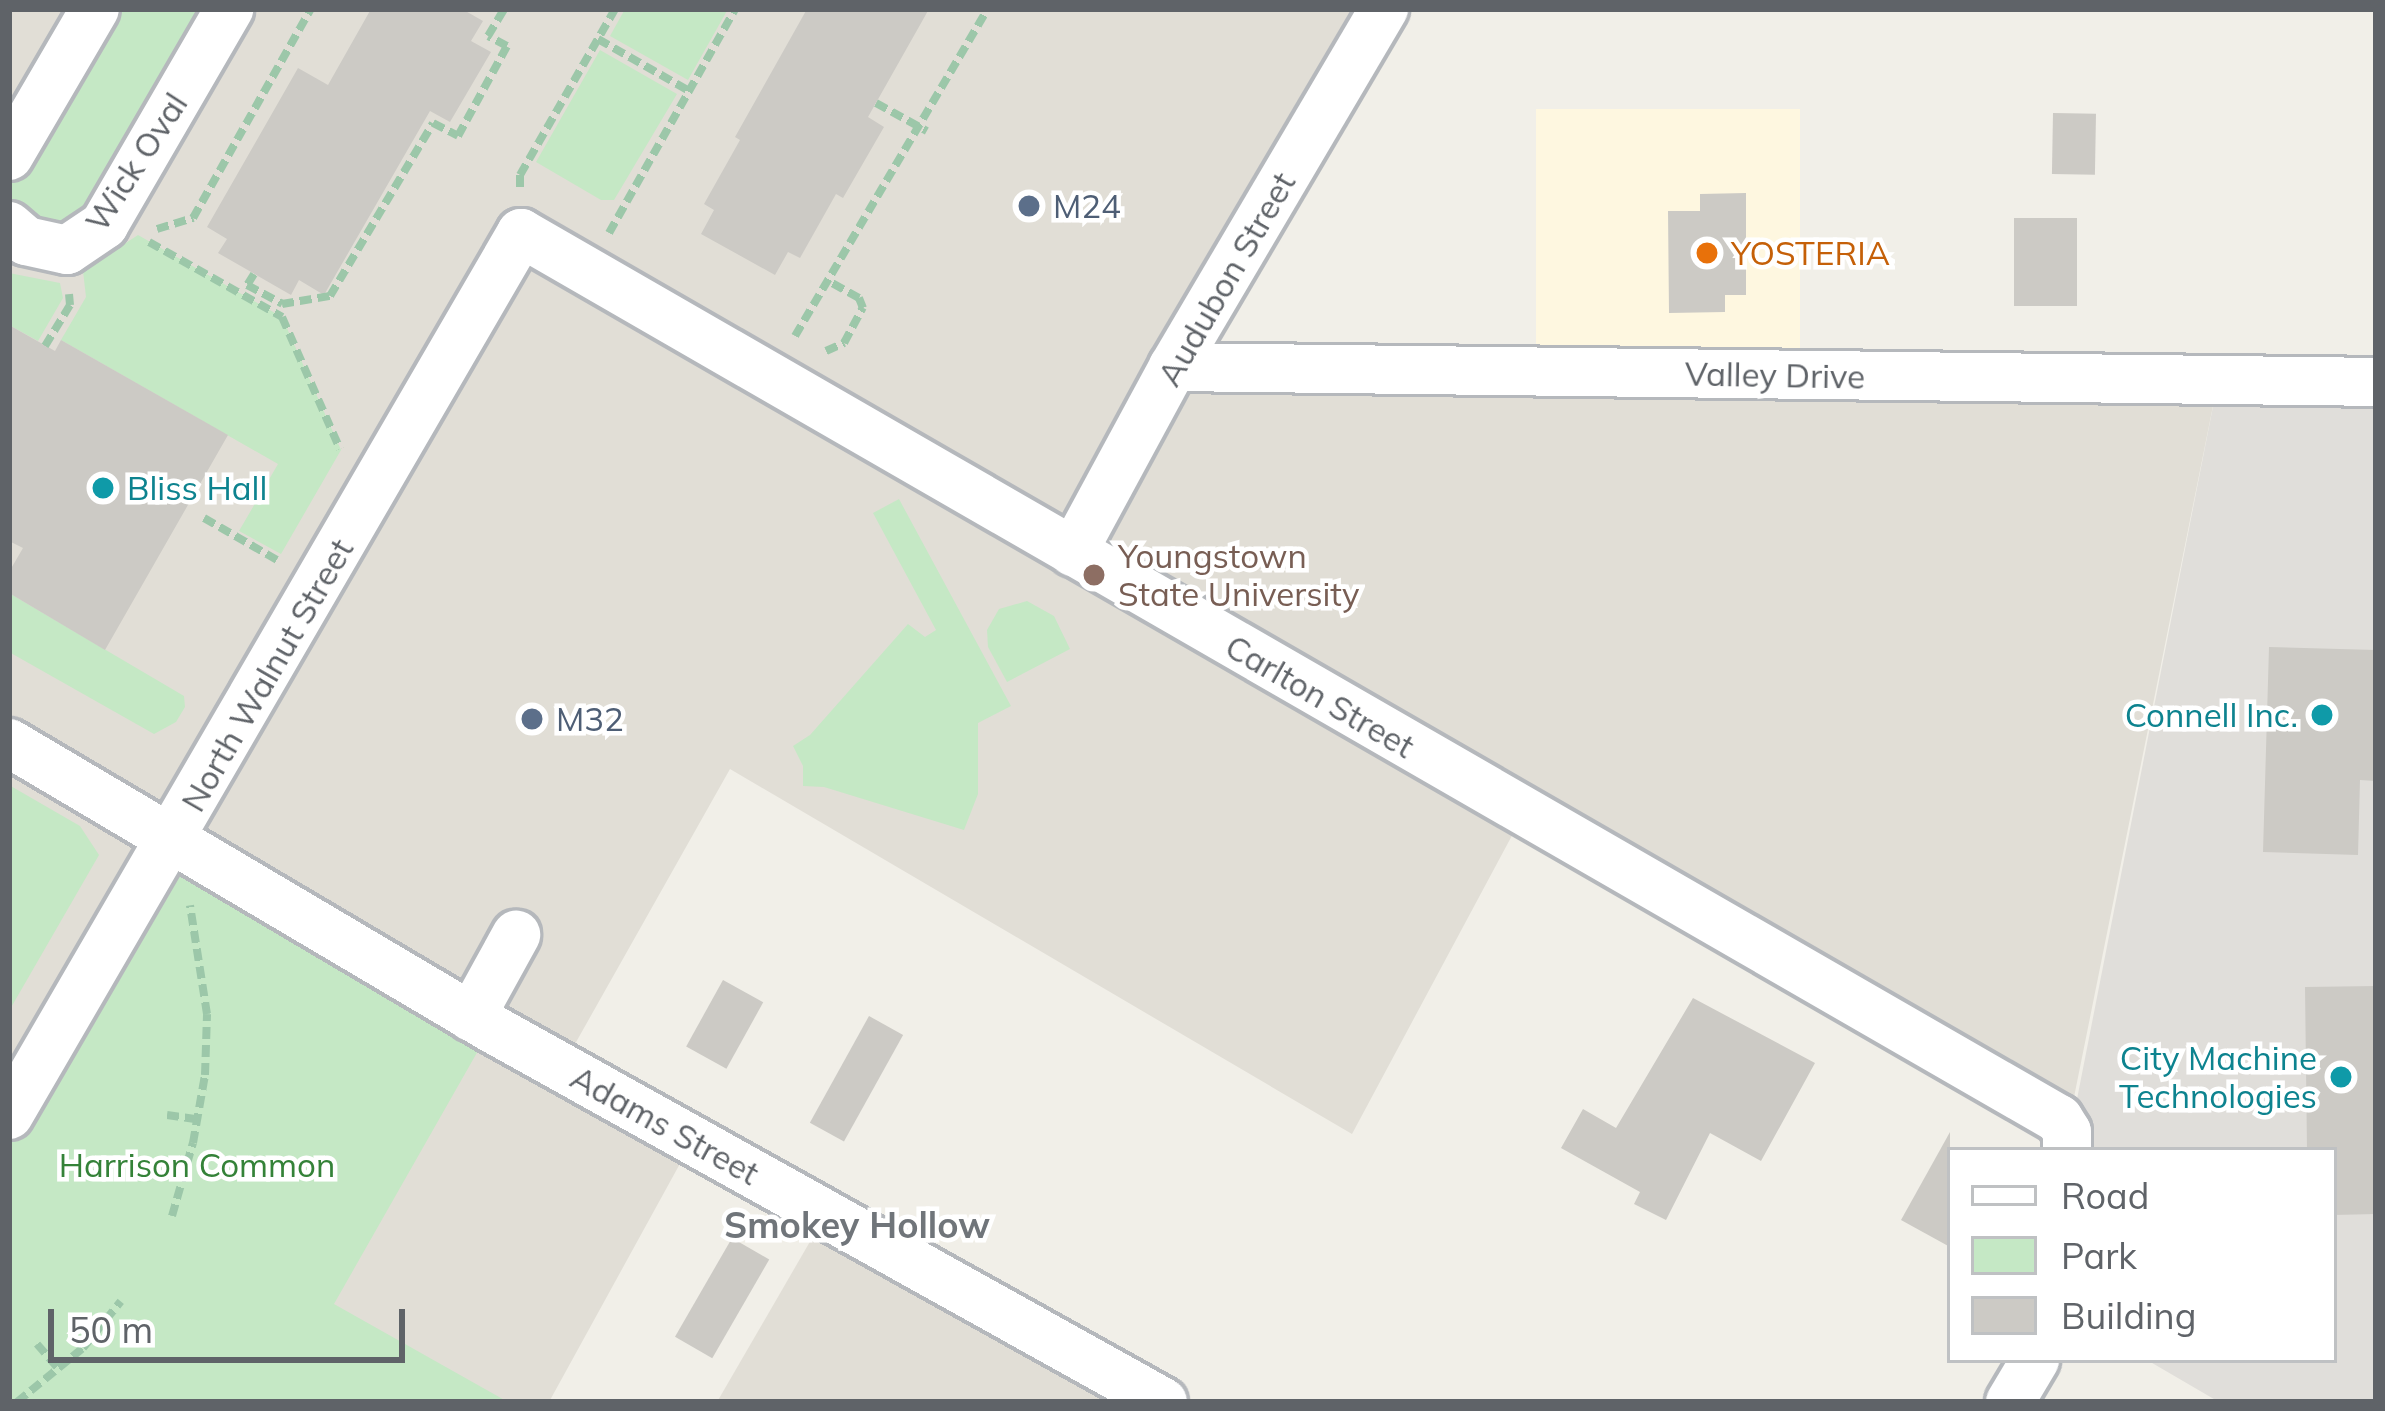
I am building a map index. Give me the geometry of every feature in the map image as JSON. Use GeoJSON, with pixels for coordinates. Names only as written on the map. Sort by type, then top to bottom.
{"type":"FeatureCollection","features":[{"type":"Feature","properties":{"kind":"street"},"geometry":{"type":"LineString","coordinates":[[9,156],[94,9]]}},
{"type":"Feature","properties":{"kind":"street","name":"Wick Oval"},"geometry":{"type":"LineString","coordinates":[[9,226],[40,246],[67,250],[104,225],[229,9]]}},
{"type":"Feature","properties":{"kind":"street","name":"Audubon Street"},"geometry":{"type":"LineString","coordinates":[[1073,552],[1173,367],[1384,9]]}},
{"type":"Feature","properties":{"kind":"street","name":"Carlton Street"},"geometry":{"type":"LineString","coordinates":[[521,233],[2063,1134]]}},
{"type":"Feature","properties":{"kind":"street","name":"North Walnut Street"},"geometry":{"type":"LineString","coordinates":[[9,1115],[521,233]]}},
{"type":"Feature","properties":{"kind":"street","name":"Valley Drive"},"geometry":{"type":"LineString","coordinates":[[1173,367],[2376,382]]}},
{"type":"Feature","properties":{"kind":"street","name":"Adams Street"},"geometry":{"type":"LineString","coordinates":[[9,743],[471,1017],[1163,1402]]}},
{"type":"Feature","properties":{"kind":"street"},"geometry":{"type":"LineString","coordinates":[[471,1017],[516,935]]}},
{"type":"Feature","properties":{"kind":"street"},"geometry":{"type":"LineString","coordinates":[[2010,1402],[2033,1363]]}},
{"type":"Feature","properties":{"kind":"path"},"geometry":{"type":"LineString","coordinates":[[311,9],[193,218],[138,235],[282,304],[330,296],[433,123],[458,136],[507,46],[488,36],[503,9]]}},
{"type":"Feature","properties":{"kind":"path"},"geometry":{"type":"LineString","coordinates":[[521,233],[520,175],[615,9]]}},
{"type":"Feature","properties":{"kind":"path"},"geometry":{"type":"LineString","coordinates":[[587,271],[735,9]]}},
{"type":"Feature","properties":{"kind":"path"},"geometry":{"type":"LineString","coordinates":[[791,343],[923,128],[988,9]]}},
{"type":"Feature","properties":{"kind":"path"},"geometry":{"type":"LineString","coordinates":[[598,39],[688,91]]}},
{"type":"Feature","properties":{"kind":"path"},"geometry":{"type":"LineString","coordinates":[[876,103],[923,128]]}},
{"type":"Feature","properties":{"kind":"path"},"geometry":{"type":"LineString","coordinates":[[244,289],[254,274]]}},
{"type":"Feature","properties":{"kind":"path"},"geometry":{"type":"LineString","coordinates":[[808,352],[837,349],[863,308],[859,298],[828,281]]}},
{"type":"Feature","properties":{"kind":"path"},"geometry":{"type":"LineString","coordinates":[[244,289],[282,317],[341,450]]}},
{"type":"Feature","properties":{"kind":"path"},"geometry":{"type":"LineString","coordinates":[[204,518],[277,560]]}},
{"type":"Feature","properties":{"kind":"path"},"geometry":{"type":"LineString","coordinates":[[172,1216],[197,1120],[207,1013],[198,931],[188,896]]}},
{"type":"Feature","properties":{"kind":"path"},"geometry":{"type":"LineString","coordinates":[[167,1115],[197,1120]]}},
{"type":"Feature","properties":{"kind":"path"},"geometry":{"type":"LineString","coordinates":[[17,1402],[82,1348],[122,1300]]}},
{"type":"Feature","properties":{"kind":"path"},"geometry":{"type":"LineString","coordinates":[[37,1344],[58,1368]]}},
{"type":"Feature","properties":{"kind":"shaded area","name":"Youngstown State University"},"geometry":{"type":"Polygon","coordinates":[[[9,9],[1384,9],[1174,366],[2218,381],[2067,1132],[1523,815],[1352,1134],[730,769],[562,1067],[693,1140],[549,1402],[9,1402],[9,9]]]}},
{"type":"Feature","properties":{"kind":"shaded area"},"geometry":{"type":"Polygon","coordinates":[[[1536,109],[1800,109],[1800,372],[1536,372],[1536,109]]]}},
{"type":"Feature","properties":{"kind":"shaded area"},"geometry":{"type":"Polygon","coordinates":[[[2218,381],[2376,382],[2376,1402],[2219,1402],[2152,1363],[2337,1363],[2337,1147],[2068,1147],[2218,381]]]}},
{"type":"Feature","properties":{"kind":"shaded area"},"geometry":{"type":"Polygon","coordinates":[[[826,1214],[1155,1402],[717,1402],[826,1214]]]}},
{"type":"Feature","properties":{"kind":"green space"},"geometry":{"type":"Polygon","coordinates":[[[95,9],[229,9],[104,225],[9,226],[9,156],[95,9]]]}},
{"type":"Feature","properties":{"kind":"green space"},"geometry":{"type":"Polygon","coordinates":[[[625,9],[728,9],[688,80],[610,36],[625,9]]]}},
{"type":"Feature","properties":{"kind":"green space"},"geometry":{"type":"Polygon","coordinates":[[[600,50],[677,94],[614,200],[601,200],[536,162],[600,50]]]}},
{"type":"Feature","properties":{"kind":"green space"},"geometry":{"type":"Polygon","coordinates":[[[138,235],[282,317],[341,450],[281,554],[239,531],[278,464],[61,340],[86,297],[83,271],[138,235]]]}},
{"type":"Feature","properties":{"kind":"green space"},"geometry":{"type":"Polygon","coordinates":[[[9,273],[60,283],[63,298],[38,341],[9,325],[9,273]]]}},
{"type":"Feature","properties":{"kind":"green space"},"geometry":{"type":"Polygon","coordinates":[[[899,499],[1011,706],[978,723],[978,794],[964,830],[824,787],[803,786],[803,766],[793,746],[810,735],[908,624],[925,637],[936,630],[873,513],[899,499]]]}},
{"type":"Feature","properties":{"kind":"green space"},"geometry":{"type":"Polygon","coordinates":[[[9,593],[184,696],[185,707],[176,722],[154,734],[9,652],[9,593]]]}},
{"type":"Feature","properties":{"kind":"green space"},"geometry":{"type":"Polygon","coordinates":[[[1027,601],[1054,616],[1070,649],[1007,682],[988,647],[987,630],[999,609],[1027,601]]]}},
{"type":"Feature","properties":{"kind":"green space"},"geometry":{"type":"Polygon","coordinates":[[[9,785],[80,826],[99,855],[9,1011],[9,785]]]}},
{"type":"Feature","properties":{"kind":"green space","name":"Harrison Common"},"geometry":{"type":"Polygon","coordinates":[[[172,840],[491,1028],[334,1304],[508,1402],[9,1402],[9,1115],[172,840]]]}},
{"type":"Feature","properties":{"kind":"building"},"geometry":{"type":"Polygon","coordinates":[[[371,9],[462,9],[483,21],[471,41],[491,52],[450,122],[430,111],[324,295],[299,280],[291,295],[218,253],[227,239],[207,227],[298,68],[328,85],[371,9]]]}},
{"type":"Feature","properties":{"kind":"building"},"geometry":{"type":"Polygon","coordinates":[[[807,9],[929,9],[868,117],[884,127],[843,198],[836,194],[800,258],[788,252],[775,275],[701,234],[714,210],[704,204],[740,140],[735,137],[807,9]]]}},
{"type":"Feature","properties":{"kind":"building"},"geometry":{"type":"Polygon","coordinates":[[[2053,113],[2096,114],[2095,175],[2052,174],[2053,113]]]}},
{"type":"Feature","properties":{"kind":"building","name":"YOSTERIA"},"geometry":{"type":"Polygon","coordinates":[[[1746,193],[1746,295],[1725,295],[1725,312],[1669,313],[1668,211],[1700,211],[1700,194],[1746,193]]]}},
{"type":"Feature","properties":{"kind":"building"},"geometry":{"type":"Polygon","coordinates":[[[2014,218],[2077,218],[2077,306],[2014,306],[2014,218]]]}},
{"type":"Feature","properties":{"kind":"building","name":"Bliss Hall"},"geometry":{"type":"Polygon","coordinates":[[[9,325],[55,351],[61,340],[228,435],[105,650],[9,593],[9,572],[23,548],[9,541],[9,325]]]}},
{"type":"Feature","properties":{"kind":"building","name":"Connell Inc."},"geometry":{"type":"Polygon","coordinates":[[[2269,647],[2376,650],[2376,781],[2360,780],[2358,855],[2263,852],[2269,647]]]}},
{"type":"Feature","properties":{"kind":"building"},"geometry":{"type":"Polygon","coordinates":[[[723,980],[763,1002],[726,1069],[686,1046],[723,980]]]}},
{"type":"Feature","properties":{"kind":"building","name":"City Machine Technologies"},"geometry":{"type":"Polygon","coordinates":[[[2376,986],[2376,1214],[2337,1215],[2337,1147],[2307,1147],[2305,987],[2376,986]]]}},
{"type":"Feature","properties":{"kind":"building"},"geometry":{"type":"Polygon","coordinates":[[[1693,998],[1815,1063],[1761,1161],[1710,1133],[1666,1220],[1634,1204],[1640,1192],[1561,1148],[1583,1109],[1616,1128],[1693,998]]]}},
{"type":"Feature","properties":{"kind":"building"},"geometry":{"type":"Polygon","coordinates":[[[869,1016],[903,1035],[844,1142],[810,1123],[869,1016]]]}},
{"type":"Feature","properties":{"kind":"building"},"geometry":{"type":"Polygon","coordinates":[[[1950,1132],[1947,1245],[1901,1220],[1950,1132]]]}},
{"type":"Feature","properties":{"kind":"building"},"geometry":{"type":"Polygon","coordinates":[[[732,1238],[769,1260],[712,1358],[675,1337],[732,1238]]]}},
{"type":"Feature","properties":{"kind":"place","name":"M24"},"geometry":{"type":"Point","coordinates":[1029,206]}},
{"type":"Feature","properties":{"kind":"place","name":"YOSTERIA"},"geometry":{"type":"Point","coordinates":[1707,253]}},
{"type":"Feature","properties":{"kind":"place","name":"Bliss Hall"},"geometry":{"type":"Point","coordinates":[103,488]}},
{"type":"Feature","properties":{"kind":"place","name":"Youngstown State University"},"geometry":{"type":"Point","coordinates":[1094,575]}},
{"type":"Feature","properties":{"kind":"place","name":"Connell Inc."},"geometry":{"type":"Point","coordinates":[2322,715]}},
{"type":"Feature","properties":{"kind":"place","name":"M32"},"geometry":{"type":"Point","coordinates":[532,719]}},
{"type":"Feature","properties":{"kind":"place","name":"City Machine Technologies"},"geometry":{"type":"Point","coordinates":[2341,1077]}},
{"type":"Feature","properties":{"kind":"district","name":"Smokey Hollow"},"geometry":{"type":"Point","coordinates":[857,1225]}}]}
